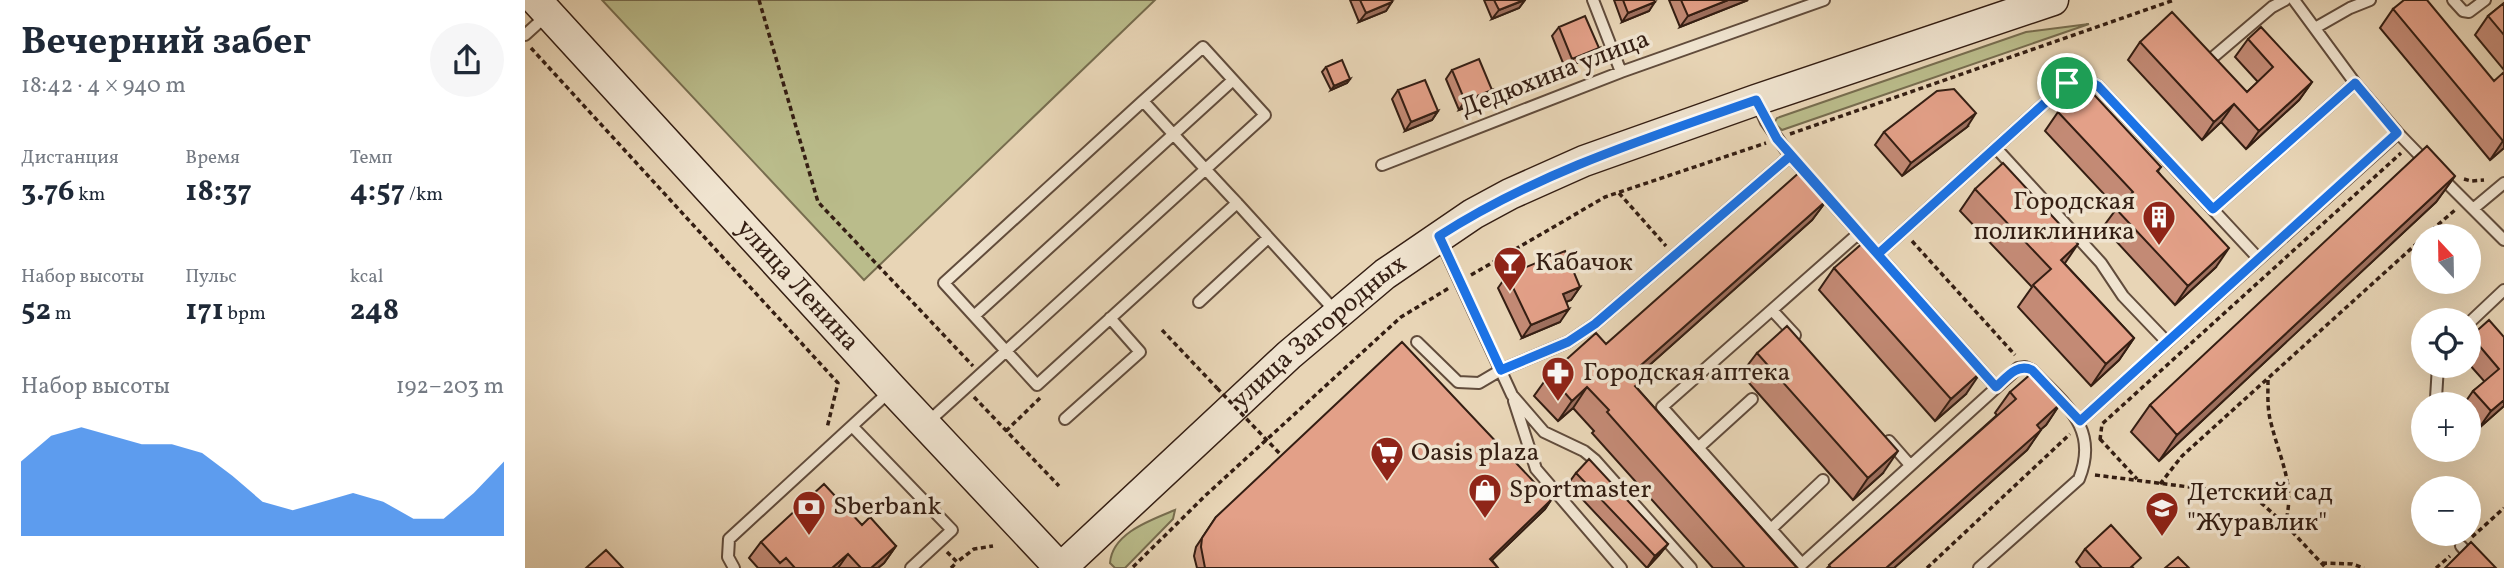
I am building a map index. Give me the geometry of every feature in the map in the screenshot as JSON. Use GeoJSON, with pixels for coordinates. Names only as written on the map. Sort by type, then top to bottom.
{"type":"FeatureCollection","features":[{"type":"Feature","properties":{"kind":"main road","name":"улица Загородных"},"geometry":{"type":"LineString","coordinates":[[1061,568],[1289,355],[1385,275],[1473,214],[1584,161],[2053,0]]}},
{"type":"Feature","properties":{"kind":"main road","name":"улица Ленина"},"geometry":{"type":"LineString","coordinates":[[542,7],[892,389],[1061,568]]}},
{"type":"Feature","properties":{"kind":"lane"},"geometry":{"type":"LineString","coordinates":[[1593,0],[1621,72]]}},
{"type":"Feature","properties":{"kind":"lane","name":"Дедюхина улица"},"geometry":{"type":"LineString","coordinates":[[1382,165],[1621,72],[1824,0]]}},
{"type":"Feature","properties":{"kind":"lane"},"geometry":{"type":"LineString","coordinates":[[2211,59],[2272,7],[2285,0]]}},
{"type":"Feature","properties":{"kind":"lane"},"geometry":{"type":"LineString","coordinates":[[2294,0],[2355,83],[2397,133],[2504,240]]}},
{"type":"Feature","properties":{"kind":"lane"},"geometry":{"type":"LineString","coordinates":[[2315,28],[2370,0]]}},
{"type":"Feature","properties":{"kind":"lane"},"geometry":{"type":"LineString","coordinates":[[2452,0],[2463,11],[2469,12],[2485,0]]}},
{"type":"Feature","properties":{"kind":"lane"},"geometry":{"type":"LineString","coordinates":[[525,35],[542,7]]}},
{"type":"Feature","properties":{"kind":"lane"},"geometry":{"type":"LineString","coordinates":[[926,424],[965,388],[981,374],[1006,351],[1206,169],[1265,116],[1203,47],[944,283],[974,316],[1006,351],[1037,385],[1237,203]]}},
{"type":"Feature","properties":{"kind":"lane"},"geometry":{"type":"LineString","coordinates":[[1878,254],[2067,83],[2080,79],[2089,80],[2098,86],[2258,258]]}},
{"type":"Feature","properties":{"kind":"lane"},"geometry":{"type":"LineString","coordinates":[[974,316],[1233,80]]}},
{"type":"Feature","properties":{"kind":"lane"},"geometry":{"type":"LineString","coordinates":[[2213,209],[2355,83]]}},
{"type":"Feature","properties":{"kind":"lane"},"geometry":{"type":"LineString","coordinates":[[1756,100],[1777,139],[1790,156],[1996,387]]}},
{"type":"Feature","properties":{"kind":"lane"},"geometry":{"type":"LineString","coordinates":[[1143,101],[1338,314]]}},
{"type":"Feature","properties":{"kind":"lane"},"geometry":{"type":"LineString","coordinates":[[2080,421],[2397,133]]}},
{"type":"Feature","properties":{"kind":"lane"},"geometry":{"type":"LineString","coordinates":[[1996,148],[2101,262],[2123,296],[2167,342]]}},
{"type":"Feature","properties":{"kind":"lane"},"geometry":{"type":"LineString","coordinates":[[1417,342],[1458,382],[1479,383],[1501,370],[1568,342],[1595,324],[1790,156]]}},
{"type":"Feature","properties":{"kind":"lane"},"geometry":{"type":"LineString","coordinates":[[2473,209],[2504,183]]}},
{"type":"Feature","properties":{"kind":"lane"},"geometry":{"type":"LineString","coordinates":[[1859,233],[1662,407],[1802,564],[2018,368],[2032,370],[2080,421],[2087,451],[2086,463],[2079,479],[1979,568]]}},
{"type":"Feature","properties":{"kind":"lane"},"geometry":{"type":"LineString","coordinates":[[1439,236],[1512,396],[1536,469],[1621,568]]}},
{"type":"Feature","properties":{"kind":"lane"},"geometry":{"type":"LineString","coordinates":[[1199,302],[1268,238]]}},
{"type":"Feature","properties":{"kind":"lane"},"geometry":{"type":"LineString","coordinates":[[2481,312],[2504,290]]}},
{"type":"Feature","properties":{"kind":"lane"},"geometry":{"type":"LineString","coordinates":[[1772,310],[1800,341]]}},
{"type":"Feature","properties":{"kind":"lane"},"geometry":{"type":"LineString","coordinates":[[1065,419],[1140,352],[1110,318]]}},
{"type":"Feature","properties":{"kind":"lane"},"geometry":{"type":"LineString","coordinates":[[734,568],[728,557],[729,539],[892,389]]}},
{"type":"Feature","properties":{"kind":"lane"},"geometry":{"type":"LineString","coordinates":[[1512,396],[1544,432],[1584,451],[1595,460],[1691,568]]}},
{"type":"Feature","properties":{"kind":"lane"},"geometry":{"type":"LineString","coordinates":[[1698,448],[1752,399]]}},
{"type":"Feature","properties":{"kind":"lane"},"geometry":{"type":"LineString","coordinates":[[853,427],[952,530],[911,568]]}},
{"type":"Feature","properties":{"kind":"lane"},"geometry":{"type":"LineString","coordinates":[[1883,434],[1910,465]]}},
{"type":"Feature","properties":{"kind":"lane"},"geometry":{"type":"LineString","coordinates":[[1771,529],[1823,480]]}},
{"type":"Feature","properties":{"kind":"lane"},"geometry":{"type":"LineString","coordinates":[[2461,546],[2481,568]]}},
{"type":"Feature","properties":{"kind":"path"},"geometry":{"type":"LineString","coordinates":[[759,0],[818,202],[981,374]]}},
{"type":"Feature","properties":{"kind":"path"},"geometry":{"type":"LineString","coordinates":[[1135,567],[1207,494],[1401,317],[1605,197],[2174,0]]}},
{"type":"Feature","properties":{"kind":"path"},"geometry":{"type":"LineString","coordinates":[[525,41],[838,383],[827,429],[838,441]]}},
{"type":"Feature","properties":{"kind":"path"},"geometry":{"type":"LineString","coordinates":[[2098,451],[2102,424],[2410,146]]}},
{"type":"Feature","properties":{"kind":"path"},"geometry":{"type":"LineString","coordinates":[[1619,192],[1675,256]]}},
{"type":"Feature","properties":{"kind":"path"},"geometry":{"type":"LineString","coordinates":[[1903,232],[2025,367]]}},
{"type":"Feature","properties":{"kind":"path"},"geometry":{"type":"LineString","coordinates":[[2160,484],[2182,456],[2411,249]]}},
{"type":"Feature","properties":{"kind":"path"},"geometry":{"type":"LineString","coordinates":[[1162,330],[1282,456]]}},
{"type":"Feature","properties":{"kind":"path"},"geometry":{"type":"LineString","coordinates":[[2268,380],[2270,421],[2290,490],[2290,506],[2285,524]]}},
{"type":"Feature","properties":{"kind":"path"},"geometry":{"type":"LineString","coordinates":[[965,388],[1059,486]]}},
{"type":"Feature","properties":{"kind":"path"},"geometry":{"type":"LineString","coordinates":[[1927,568],[2061,444],[2080,421],[2139,481]]}},
{"type":"Feature","properties":{"kind":"path"},"geometry":{"type":"LineString","coordinates":[[2097,464],[2095,476],[2252,495],[2285,524],[2326,568]]}},
{"type":"Feature","properties":{"kind":"path"},"geometry":{"type":"LineString","coordinates":[[938,543],[957,562]]}},
{"type":"Feature","properties":{"kind":"path"},"geometry":{"type":"LineString","coordinates":[[951,568],[974,549],[993,546]]}},
{"type":"Feature","properties":{"kind":"path"},"geometry":{"type":"LineString","coordinates":[[2322,564],[2351,564],[2364,568]]}},
{"type":"Feature","properties":{"kind":"green space"},"geometry":{"type":"Polygon","coordinates":[[[602,0],[1155,0],[864,280],[602,0]]]}},
{"type":"Feature","properties":{"kind":"green space"},"geometry":{"type":"Polygon","coordinates":[[[2089,24],[1782,130],[1774,123],[1777,118],[2026,32],[2089,24]]]}},
{"type":"Feature","properties":{"kind":"green space"},"geometry":{"type":"Polygon","coordinates":[[[1175,510],[1173,519],[1125,568],[1115,568],[1110,563],[1112,553],[1125,536],[1144,523],[1175,510]]]}},
{"type":"Feature","properties":{"kind":"building"},"geometry":{"type":"Polygon","coordinates":[[[1360,0],[1392,0],[1392,2],[1366,13],[1360,0]]]}},
{"type":"Feature","properties":{"kind":"building"},"geometry":{"type":"Polygon","coordinates":[[[1494,0],[1524,0],[1499,10],[1494,0]]]}},
{"type":"Feature","properties":{"kind":"building"},"geometry":{"type":"Polygon","coordinates":[[[1623,0],[1654,0],[1655,2],[1628,13],[1623,0]]]}},
{"type":"Feature","properties":{"kind":"building"},"geometry":{"type":"Polygon","coordinates":[[[1681,0],[1728,0],[1688,16],[1681,0]]]}},
{"type":"Feature","properties":{"kind":"building"},"geometry":{"type":"Polygon","coordinates":[[[2404,0],[2427,0],[2494,81],[2504,72],[2503,141],[2393,9],[2404,0]]]}},
{"type":"Feature","properties":{"kind":"building"},"geometry":{"type":"Polygon","coordinates":[[[2504,3],[2504,35],[2488,16],[2504,3]]]}},
{"type":"Feature","properties":{"kind":"building"},"geometry":{"type":"Polygon","coordinates":[[[2172,12],[2247,92],[2273,67],[2248,39],[2261,27],[2312,82],[2259,131],[2234,104],[2214,122],[2140,42],[2172,12]]]}},
{"type":"Feature","properties":{"kind":"building"},"geometry":{"type":"Polygon","coordinates":[[[1585,16],[1599,48],[1572,59],[1559,27],[1585,16]]]}},
{"type":"Feature","properties":{"kind":"building"},"geometry":{"type":"Polygon","coordinates":[[[1479,59],[1492,90],[1465,101],[1452,70],[1479,59]]]}},
{"type":"Feature","properties":{"kind":"building"},"geometry":{"type":"Polygon","coordinates":[[[1342,60],[1350,79],[1334,86],[1326,67],[1342,60]]]}},
{"type":"Feature","properties":{"kind":"building"},"geometry":{"type":"Polygon","coordinates":[[[1425,80],[1438,111],[1411,122],[1398,90],[1425,80]]]}},
{"type":"Feature","properties":{"kind":"building"},"geometry":{"type":"Polygon","coordinates":[[[2086,86],[2161,167],[2157,171],[2229,248],[2188,286],[2116,209],[2133,192],[2058,112],[2086,86]]]}},
{"type":"Feature","properties":{"kind":"building"},"geometry":{"type":"Polygon","coordinates":[[[1954,89],[1976,113],[1911,163],[1884,132],[1937,91],[1954,89]]]}},
{"type":"Feature","properties":{"kind":"building"},"geometry":{"type":"Polygon","coordinates":[[[2427,146],[2455,176],[2177,435],[2150,405],[2427,146]]]}},
{"type":"Feature","properties":{"kind":"building"},"geometry":{"type":"Polygon","coordinates":[[[2003,163],[2078,244],[2061,260],[2134,338],[2106,364],[2033,285],[2051,269],[1975,189],[2003,163]]]}},
{"type":"Feature","properties":{"kind":"building"},"geometry":{"type":"Polygon","coordinates":[[[1801,171],[1827,200],[1632,373],[1640,382],[1635,386],[1797,568],[1745,568],[1587,387],[1572,401],[1549,375],[1596,333],[1606,344],[1801,171]]]}},
{"type":"Feature","properties":{"kind":"building"},"geometry":{"type":"Polygon","coordinates":[[[1865,241],[1981,372],[1951,399],[1834,268],[1865,241]]]}},
{"type":"Feature","properties":{"kind":"building"},"geometry":{"type":"Polygon","coordinates":[[[1565,251],[1580,287],[1563,294],[1569,309],[1531,325],[1507,275],[1565,251]]]}},
{"type":"Feature","properties":{"kind":"building"},"geometry":{"type":"Polygon","coordinates":[[[2489,320],[2504,337],[2504,400],[2491,411],[2481,400],[2481,392],[2473,391],[2499,369],[2481,348],[2481,327],[2489,320]]]}},
{"type":"Feature","properties":{"kind":"building"},"geometry":{"type":"Polygon","coordinates":[[[1787,326],[1898,451],[1868,478],[1757,353],[1787,326]]]}},
{"type":"Feature","properties":{"kind":"building","name":"Oasis plaza"},"geometry":{"type":"Polygon","coordinates":[[[1402,342],[1551,500],[1490,559],[1498,568],[1205,568],[1202,538],[1216,517],[1402,342]]]}},
{"type":"Feature","properties":{"kind":"building"},"geometry":{"type":"Polygon","coordinates":[[[2032,373],[2060,404],[2037,425],[2041,430],[1886,568],[1831,568],[1829,565],[2016,399],[2010,392],[2032,373]]]}},
{"type":"Feature","properties":{"kind":"building"},"geometry":{"type":"Polygon","coordinates":[[[1589,459],[1668,544],[1655,556],[1576,473],[1589,459]]]}},
{"type":"Feature","properties":{"kind":"building","name":"Sberbank"},"geometry":{"type":"Polygon","coordinates":[[[824,484],[862,525],[870,517],[896,546],[871,568],[861,568],[848,554],[832,568],[795,568],[786,558],[780,563],[761,542],[824,484]]]}},
{"type":"Feature","properties":{"kind":"building"},"geometry":{"type":"Polygon","coordinates":[[[2111,525],[2141,558],[2130,568],[2102,568],[2085,549],[2111,525]]]}},
{"type":"Feature","properties":{"kind":"building"},"geometry":{"type":"Polygon","coordinates":[[[2467,546],[2475,546],[2496,568],[2445,568],[2467,546]]]}},
{"type":"Feature","properties":{"kind":"building"},"geometry":{"type":"Polygon","coordinates":[[[606,550],[623,568],[586,568],[606,550]]]}},
{"type":"Feature","properties":{"kind":"building"},"geometry":{"type":"Polygon","coordinates":[[[2178,557],[2189,568],[2165,568],[2178,557]]]}},
{"type":"Feature","properties":{"kind":"place","name":"Городская поликлиника"},"geometry":{"type":"Point","coordinates":[2159,247]}},
{"type":"Feature","properties":{"kind":"place","name":"Кабачок"},"geometry":{"type":"Point","coordinates":[1510,293]}},
{"type":"Feature","properties":{"kind":"place","name":"Городская аптека"},"geometry":{"type":"Point","coordinates":[1558,403]}},
{"type":"Feature","properties":{"kind":"place","name":"Oasis plaza"},"geometry":{"type":"Point","coordinates":[1387,483]}},
{"type":"Feature","properties":{"kind":"place","name":"Sportmaster"},"geometry":{"type":"Point","coordinates":[1485,520]}},
{"type":"Feature","properties":{"kind":"place","name":"Sberbank"},"geometry":{"type":"Point","coordinates":[809,537]}},
{"type":"Feature","properties":{"kind":"place","name":"Детский сад \"Журавлик\""},"geometry":{"type":"Point","coordinates":[2162,538]}},
{"type":"Feature","properties":{"kind":"route"},"geometry":{"type":"LineString","coordinates":[[2067,83],[1878,254],[1790,156],[1766,122],[1756,100],[1584,161],[1510,194],[1439,236],[1501,370],[1568,342],[1595,324],[1790,156],[1996,387],[2018,368],[2025,367],[2032,370],[2080,421],[2397,133],[2355,83],[2213,209],[2098,86],[2089,80],[2080,79],[2067,83]]}}]}
